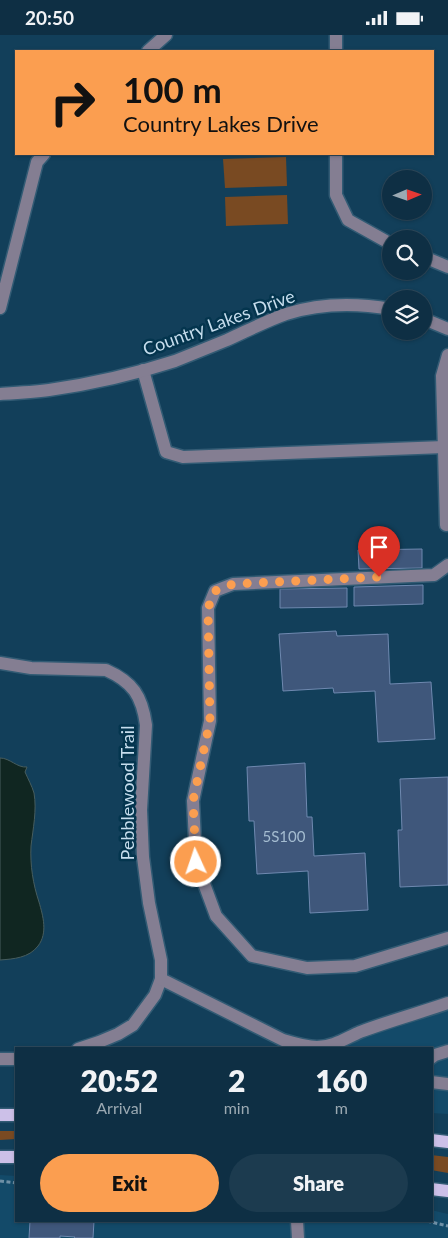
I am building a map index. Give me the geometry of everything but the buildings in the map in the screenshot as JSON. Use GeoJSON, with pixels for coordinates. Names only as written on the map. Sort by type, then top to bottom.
{"type":"FeatureCollection","features":[{"type":"Feature","properties":{"kind":"main road"},"geometry":{"type":"LineString","coordinates":[[0,1115],[15,1115]]}},
{"type":"Feature","properties":{"kind":"main road"},"geometry":{"type":"LineString","coordinates":[[433,1140],[448,1142]]}},
{"type":"Feature","properties":{"kind":"main road"},"geometry":{"type":"LineString","coordinates":[[0,1157],[15,1157]]}},
{"type":"Feature","properties":{"kind":"main road"},"geometry":{"type":"LineString","coordinates":[[433,1189],[448,1191]]}},
{"type":"Feature","properties":{"kind":"street"},"geometry":{"type":"LineString","coordinates":[[149,50],[166,35]]}},
{"type":"Feature","properties":{"kind":"street"},"geometry":{"type":"LineString","coordinates":[[336,35],[336,50]]}},
{"type":"Feature","properties":{"kind":"street"},"geometry":{"type":"LineString","coordinates":[[0,308],[37,162],[43,155]]}},
{"type":"Feature","properties":{"kind":"street"},"geometry":{"type":"LineString","coordinates":[[336,155],[336,195],[348,220],[382,240]]}},
{"type":"Feature","properties":{"kind":"street"},"geometry":{"type":"LineString","coordinates":[[432,260],[448,267]]}},
{"type":"Feature","properties":{"kind":"street","name":"Country Lakes Drive"},"geometry":{"type":"LineString","coordinates":[[0,394],[49,390],[110,379],[143,370],[175,361],[279,317],[304,309],[350,304],[382,307]]}},
{"type":"Feature","properties":{"kind":"street"},"geometry":{"type":"LineString","coordinates":[[432,322],[448,329]]}},
{"type":"Feature","properties":{"kind":"street"},"geometry":{"type":"LineString","coordinates":[[446,525],[442,376],[448,355]]}},
{"type":"Feature","properties":{"kind":"street"},"geometry":{"type":"LineString","coordinates":[[143,370],[166,452],[183,457],[444,447]]}},
{"type":"Feature","properties":{"kind":"street"},"geometry":{"type":"LineString","coordinates":[[448,565],[434,575],[233,584],[215,591],[208,608],[210,721],[193,801],[196,862],[216,916],[252,956],[307,968],[355,966],[448,938]]}},
{"type":"Feature","properties":{"kind":"street","name":"Pebblewood Trail"},"geometry":{"type":"LineString","coordinates":[[0,663],[31,668],[106,670],[116,674],[129,684],[139,696],[144,712],[146,725],[141,810],[143,857],[149,903],[161,959],[161,979],[155,995],[133,1025],[118,1034],[84,1047]]}},
{"type":"Feature","properties":{"kind":"street"},"geometry":{"type":"LineString","coordinates":[[161,979],[292,1046]]}},
{"type":"Feature","properties":{"kind":"street"},"geometry":{"type":"LineString","coordinates":[[321,1047],[332,1045],[358,1033],[448,1003]]}},
{"type":"Feature","properties":{"kind":"street"},"geometry":{"type":"LineString","coordinates":[[433,1056],[448,1051]]}},
{"type":"Feature","properties":{"kind":"street"},"geometry":{"type":"LineString","coordinates":[[0,1059],[15,1059]]}},
{"type":"Feature","properties":{"kind":"street"},"geometry":{"type":"LineString","coordinates":[[433,1081],[448,1084]]}},
{"type":"Feature","properties":{"kind":"street"},"geometry":{"type":"LineString","coordinates":[[297,1222],[298,1238]]}},
{"type":"Feature","properties":{"kind":"path"},"geometry":{"type":"LineString","coordinates":[[0,1181],[15,1183]]}},
{"type":"Feature","properties":{"kind":"path"},"geometry":{"type":"LineString","coordinates":[[431,1222],[448,1226]]}},
{"type":"Feature","properties":{"kind":"shaded area"},"geometry":{"type":"Polygon","coordinates":[[[286,157],[287,186],[225,188],[223,159],[286,157]]]}},
{"type":"Feature","properties":{"kind":"shaded area"},"geometry":{"type":"Polygon","coordinates":[[[287,195],[288,224],[226,226],[225,197],[287,195]]]}},
{"type":"Feature","properties":{"kind":"shaded area"},"geometry":{"type":"Polygon","coordinates":[[[0,758],[27,767],[25,772],[34,793],[35,813],[31,860],[44,930],[38,946],[30,953],[20,957],[0,960],[0,758]]]}},
{"type":"Feature","properties":{"kind":"shaded area"},"geometry":{"type":"Polygon","coordinates":[[[448,1001],[448,1114],[433,1113],[433,1047],[324,1047],[448,1001]]]}},
{"type":"Feature","properties":{"kind":"shaded area"},"geometry":{"type":"Polygon","coordinates":[[[0,1131],[15,1131],[15,1139],[0,1140],[0,1131]]]}},
{"type":"Feature","properties":{"kind":"shaded area"},"geometry":{"type":"Polygon","coordinates":[[[433,1155],[448,1157],[448,1173],[433,1170],[433,1155]]]}},
{"type":"Feature","properties":{"kind":"shaded area"},"geometry":{"type":"Polygon","coordinates":[[[0,1175],[15,1176],[15,1222],[433,1222],[433,1210],[448,1214],[448,1238],[0,1238],[0,1175]]]}},
{"type":"Feature","properties":{"kind":"route"},"geometry":{"type":"LineString","coordinates":[[196,862],[193,801],[210,721],[208,608],[215,591],[233,584],[379,577]]}}]}
